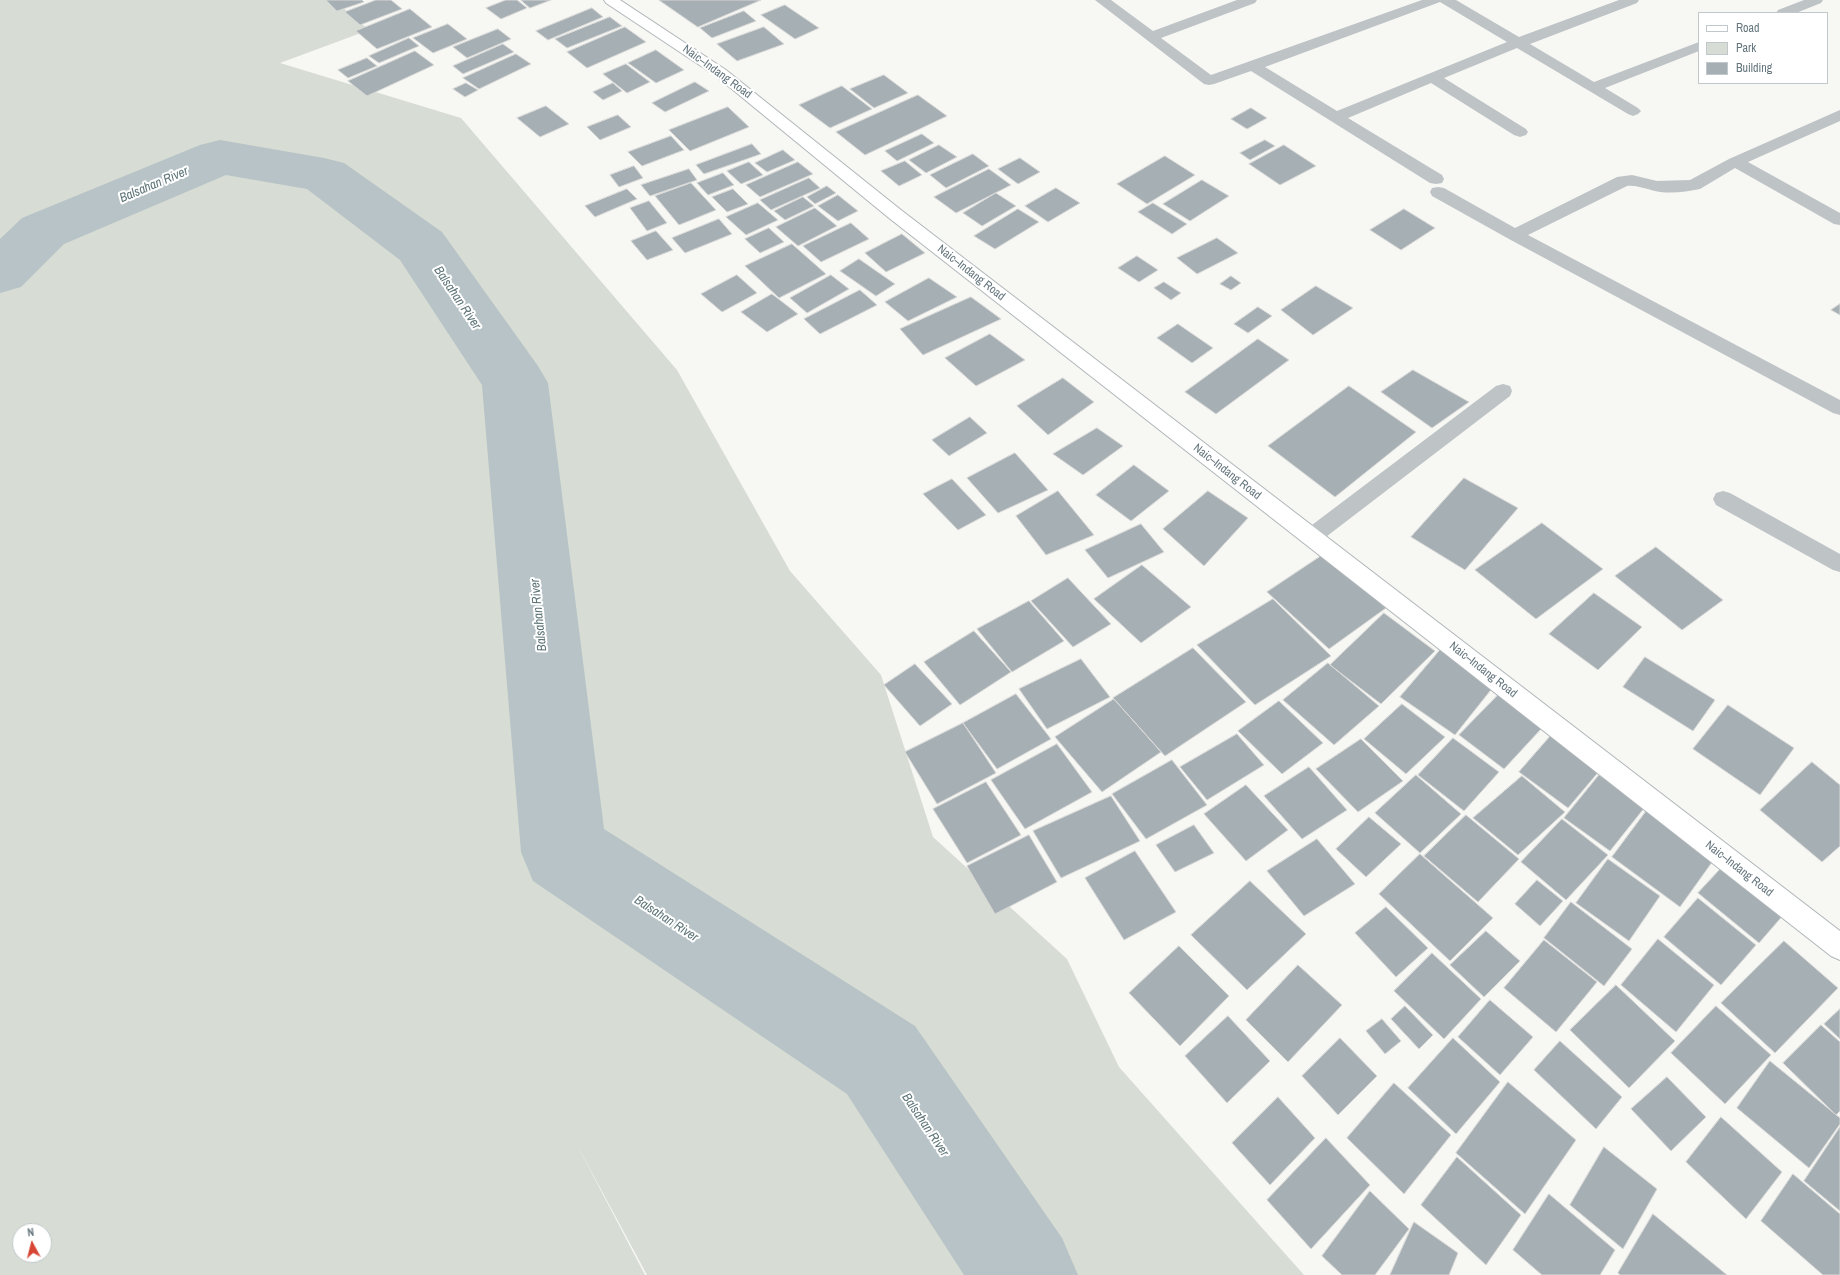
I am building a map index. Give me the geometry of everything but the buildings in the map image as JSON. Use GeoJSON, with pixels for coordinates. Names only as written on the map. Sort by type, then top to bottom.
{"type":"FeatureCollection","features":[{"type":"Feature","properties":{"kind":"main road","name":"Naic–Indang Road"},"geometry":{"type":"LineString","coordinates":[[611,0],[722,73],[895,214],[1840,947]]}},
{"type":"Feature","properties":{"kind":"street"},"geometry":{"type":"LineString","coordinates":[[1102,0],[1209,81],[1435,0]]}},
{"type":"Feature","properties":{"kind":"street"},"geometry":{"type":"LineString","coordinates":[[1151,37],[1250,0]]}},
{"type":"Feature","properties":{"kind":"street"},"geometry":{"type":"LineString","coordinates":[[1446,0],[1633,111]]}},
{"type":"Feature","properties":{"kind":"street"},"geometry":{"type":"LineString","coordinates":[[1336,116],[1518,43],[1632,0]]}},
{"type":"Feature","properties":{"kind":"street"},"geometry":{"type":"LineString","coordinates":[[1786,12],[1816,0]]}},
{"type":"Feature","properties":{"kind":"street"},"geometry":{"type":"LineString","coordinates":[[1594,88],[1698,46]]}},
{"type":"Feature","properties":{"kind":"street"},"geometry":{"type":"LineString","coordinates":[[1253,66],[1336,116],[1437,186],[1515,235],[1840,408]]}},
{"type":"Feature","properties":{"kind":"street"},"geometry":{"type":"LineString","coordinates":[[1433,78],[1520,132]]}},
{"type":"Feature","properties":{"kind":"street"},"geometry":{"type":"LineString","coordinates":[[1515,235],[1623,181],[1632,180],[1672,188],[1694,185],[1735,162],[1840,115]]}},
{"type":"Feature","properties":{"kind":"street"},"geometry":{"type":"LineString","coordinates":[[1735,162],[1840,220]]}},
{"type":"Feature","properties":{"kind":"street"},"geometry":{"type":"LineString","coordinates":[[1311,537],[1503,391]]}},
{"type":"Feature","properties":{"kind":"street"},"geometry":{"type":"LineString","coordinates":[[1724,499],[1840,564]]}},
{"type":"Feature","properties":{"kind":"green space"},"geometry":{"type":"Polygon","coordinates":[[[0,0],[334,0],[369,30],[280,63],[461,118],[677,370],[790,571],[881,675],[933,837],[1067,959],[1119,1067],[1304,1275],[647,1275],[575,1141],[645,1275],[0,1275],[0,0]]]}},
{"type":"Feature","properties":{"kind":"waterway","name":"Balsahan River"},"geometry":{"type":"LineString","coordinates":[[0,273],[43,231],[220,157],[324,175],[421,246],[515,383],[564,852],[881,1060],[1025,1275]]}}]}
